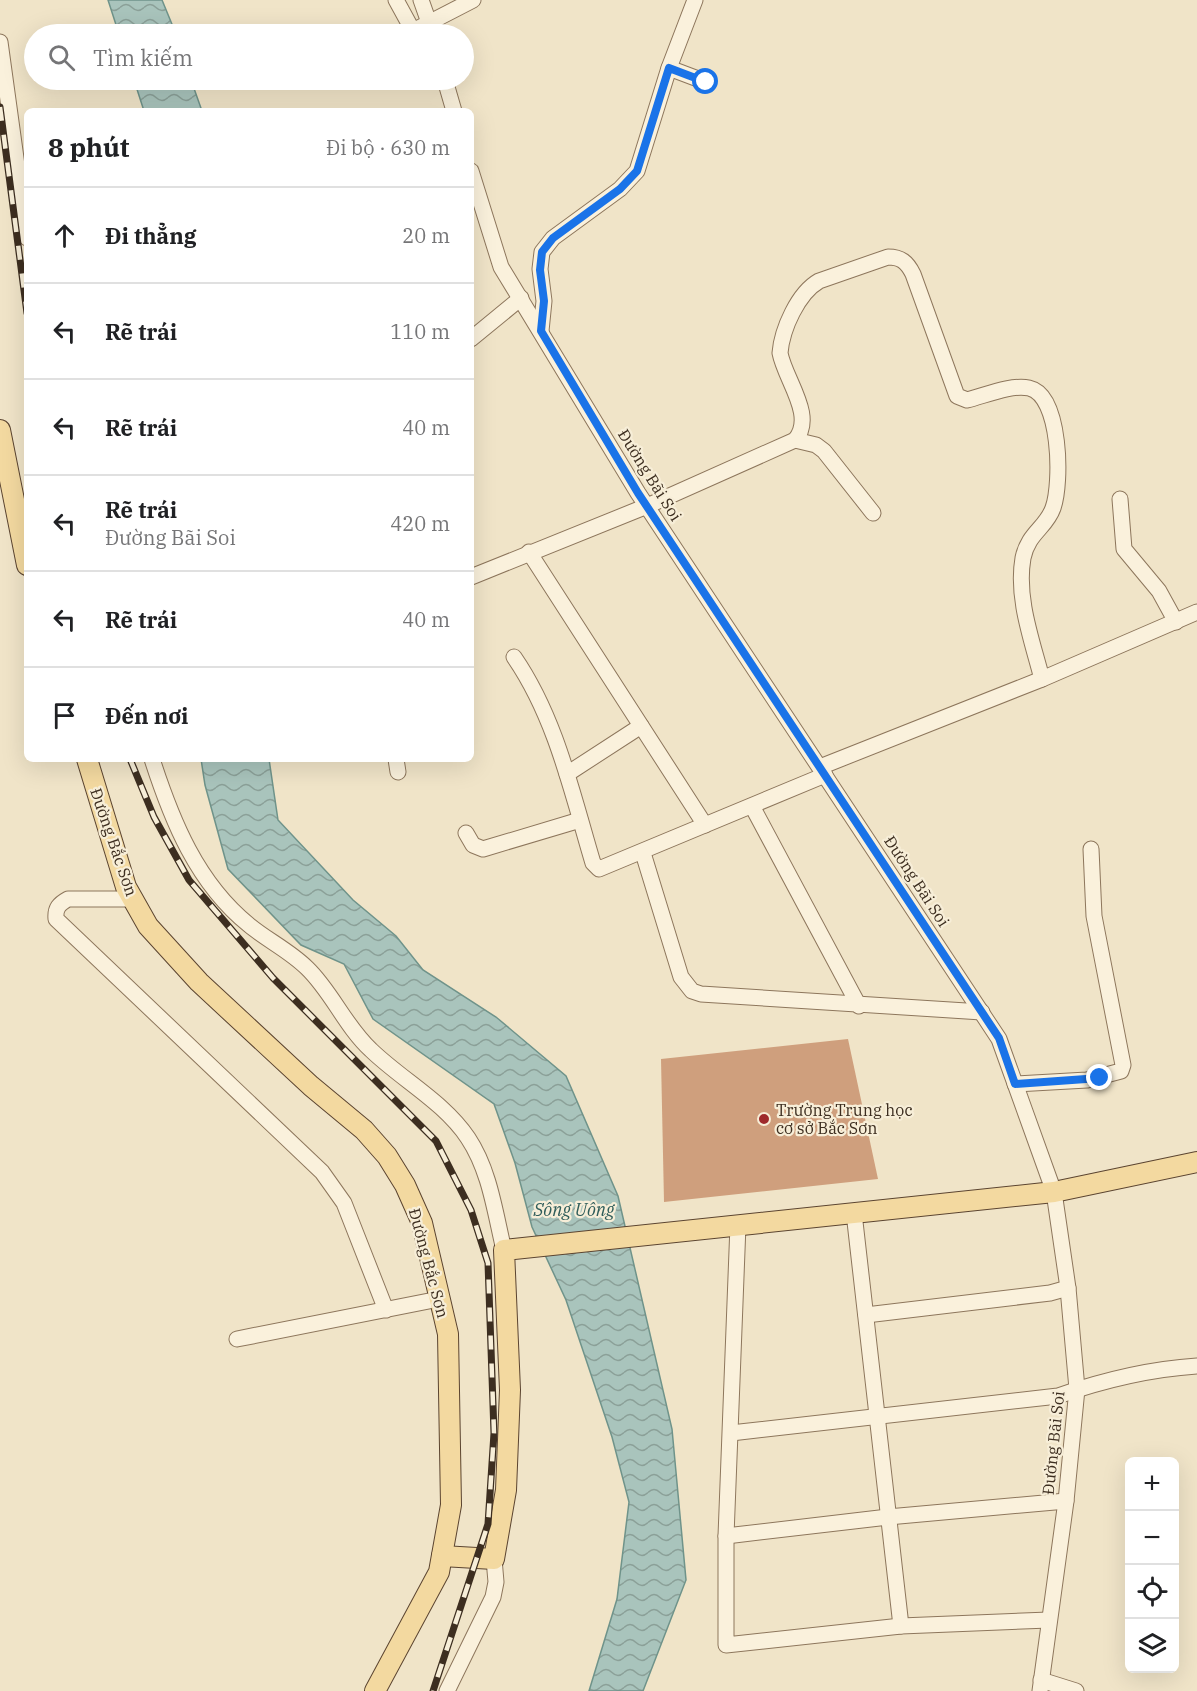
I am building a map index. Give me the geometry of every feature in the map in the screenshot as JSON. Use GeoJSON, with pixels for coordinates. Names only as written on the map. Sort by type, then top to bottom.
{"type":"FeatureCollection","features":[{"type":"Feature","properties":{"kind":"main road"},"geometry":{"type":"LineString","coordinates":[[0,430],[24,550]]}},
{"type":"Feature","properties":{"kind":"main road","name":"Đường Bắc Sơn"},"geometry":{"type":"LineString","coordinates":[[88,762],[126,886],[148,926],[199,982],[311,1086],[364,1131],[387,1156],[405,1185],[422,1222],[448,1334],[451,1505],[439,1572],[421,1611],[375,1691]]}},
{"type":"Feature","properties":{"kind":"main road"},"geometry":{"type":"LineString","coordinates":[[442,1556],[494,1559],[506,1490],[509,1401],[509,1249],[1054,1192],[1197,1162]]}},
{"type":"Feature","properties":{"kind":"street"},"geometry":{"type":"LineString","coordinates":[[396,0],[409,24]]}},
{"type":"Feature","properties":{"kind":"street"},"geometry":{"type":"LineString","coordinates":[[422,0],[430,24]]}},
{"type":"Feature","properties":{"kind":"street"},"geometry":{"type":"LineString","coordinates":[[437,24],[473,0]]}},
{"type":"Feature","properties":{"kind":"street"},"geometry":{"type":"LineString","coordinates":[[541,331],[544,301],[540,270],[542,252],[553,238],[620,189],[637,171],[669,68],[695,0]]}},
{"type":"Feature","properties":{"kind":"street"},"geometry":{"type":"LineString","coordinates":[[0,42],[24,216]]}},
{"type":"Feature","properties":{"kind":"street"},"geometry":{"type":"LineString","coordinates":[[669,68],[706,82]]}},
{"type":"Feature","properties":{"kind":"street"},"geometry":{"type":"LineString","coordinates":[[448,90],[453,108]]}},
{"type":"Feature","properties":{"kind":"street","name":"Đường Bãi Soi"},"geometry":{"type":"LineString","coordinates":[[474,181],[494,250],[647,506],[999,1038],[1054,1192],[1068,1288],[1077,1389],[1066,1501],[1041,1686]]}},
{"type":"Feature","properties":{"kind":"street"},"geometry":{"type":"LineString","coordinates":[[474,576],[647,506],[795,440],[802,428],[802,415],[780,353],[781,344],[801,298],[811,286],[819,281],[888,257],[903,260],[913,274],[957,396],[967,400],[1027,387],[1040,392],[1048,403],[1060,470],[1059,486],[1050,514],[1032,534],[1026,545],[1022,574],[1024,609],[1042,679]]}},
{"type":"Feature","properties":{"kind":"street"},"geometry":{"type":"LineString","coordinates":[[474,337],[521,298]]}},
{"type":"Feature","properties":{"kind":"street"},"geometry":{"type":"LineString","coordinates":[[795,440],[816,445],[824,451],[873,513]]}},
{"type":"Feature","properties":{"kind":"street"},"geometry":{"type":"LineString","coordinates":[[1120,499],[1124,549],[1159,591],[1176,621]]}},
{"type":"Feature","properties":{"kind":"street"},"geometry":{"type":"LineString","coordinates":[[529,552],[705,825]]}},
{"type":"Feature","properties":{"kind":"street"},"geometry":{"type":"LineString","coordinates":[[514,657],[540,700],[567,774],[596,867],[604,869],[752,806],[822,771],[1197,612]]}},
{"type":"Feature","properties":{"kind":"street"},"geometry":{"type":"LineString","coordinates":[[567,774],[641,726]]}},
{"type":"Feature","properties":{"kind":"street"},"geometry":{"type":"LineString","coordinates":[[153,762],[174,823],[196,863],[218,895],[248,925],[308,969],[362,1041],[446,1112],[468,1138],[484,1169],[509,1249]]}},
{"type":"Feature","properties":{"kind":"street"},"geometry":{"type":"LineString","coordinates":[[752,806],[859,1006]]}},
{"type":"Feature","properties":{"kind":"street"},"geometry":{"type":"LineString","coordinates":[[465,833],[473,845],[483,849],[580,820]]}},
{"type":"Feature","properties":{"kind":"street"},"geometry":{"type":"LineString","coordinates":[[1015,1084],[1100,1078],[1121,1071],[1123,1065],[1094,916],[1091,849]]}},
{"type":"Feature","properties":{"kind":"street"},"geometry":{"type":"LineString","coordinates":[[643,853],[681,977],[692,991],[701,994],[859,1006],[982,1012]]}},
{"type":"Feature","properties":{"kind":"street"},"geometry":{"type":"LineString","coordinates":[[133,899],[68,899],[60,903],[56,911],[56,919],[322,1172],[344,1203],[386,1310]]}},
{"type":"Feature","properties":{"kind":"street"},"geometry":{"type":"LineString","coordinates":[[854,1213],[901,1626]]}},
{"type":"Feature","properties":{"kind":"street"},"geometry":{"type":"LineString","coordinates":[[738,1225],[726,1536],[726,1645],[901,1626],[1049,1620]]}},
{"type":"Feature","properties":{"kind":"street"},"geometry":{"type":"LineString","coordinates":[[866,1315],[1050,1293],[1068,1288]]}},
{"type":"Feature","properties":{"kind":"street"},"geometry":{"type":"LineString","coordinates":[[237,1339],[439,1299]]}},
{"type":"Feature","properties":{"kind":"street"},"geometry":{"type":"LineString","coordinates":[[731,1433],[1058,1396],[1077,1389],[1174,1368],[1197,1366]]}},
{"type":"Feature","properties":{"kind":"street"},"geometry":{"type":"LineString","coordinates":[[726,1536],[888,1517],[1066,1501]]}},
{"type":"Feature","properties":{"kind":"street"},"geometry":{"type":"LineString","coordinates":[[447,1691],[493,1597],[496,1582],[494,1559]]}},
{"type":"Feature","properties":{"kind":"street"},"geometry":{"type":"LineString","coordinates":[[1041,1686],[1076,1691]]}},
{"type":"Feature","properties":{"kind":"water"},"geometry":{"type":"Polygon","coordinates":[[[108,0],[162,0],[172,24],[116,24],[108,0]]]}},
{"type":"Feature","properties":{"kind":"water"},"geometry":{"type":"Polygon","coordinates":[[[137,90],[195,90],[201,108],[143,108],[137,90]]]}},
{"type":"Feature","properties":{"kind":"water","name":"Sông Uông"},"geometry":{"type":"Polygon","coordinates":[[[201,762],[269,762],[278,820],[353,900],[396,936],[423,970],[496,1017],[566,1076],[618,1196],[672,1429],[686,1580],[643,1691],[589,1691],[617,1599],[629,1502],[612,1437],[566,1300],[532,1227],[515,1163],[494,1104],[373,1019],[344,964],[301,945],[228,869],[205,785],[201,762]]]}},
{"type":"Feature","properties":{"kind":"building","name":"Trường Trung học cơ sở Bắc Sơn"},"geometry":{"type":"Polygon","coordinates":[[[848,1039],[878,1179],[664,1202],[661,1059],[848,1039]]]}},
{"type":"Feature","properties":{"kind":"railway"},"geometry":{"type":"LineString","coordinates":[[0,107],[24,290]]}},
{"type":"Feature","properties":{"kind":"railway"},"geometry":{"type":"LineString","coordinates":[[131,762],[154,817],[189,880],[273,978],[436,1141],[471,1210],[488,1263],[494,1433],[488,1524],[433,1691]]}},
{"type":"Feature","properties":{"kind":"place","name":"Trường Trung học cơ sở Bắc Sơn"},"geometry":{"type":"Point","coordinates":[764,1119]}},
{"type":"Feature","properties":{"kind":"route"},"geometry":{"type":"LineString","coordinates":[[706,82],[669,68],[637,171],[620,189],[546,244],[540,260],[544,301],[541,331],[638,493],[999,1038],[1015,1084],[1100,1078]]}}]}
